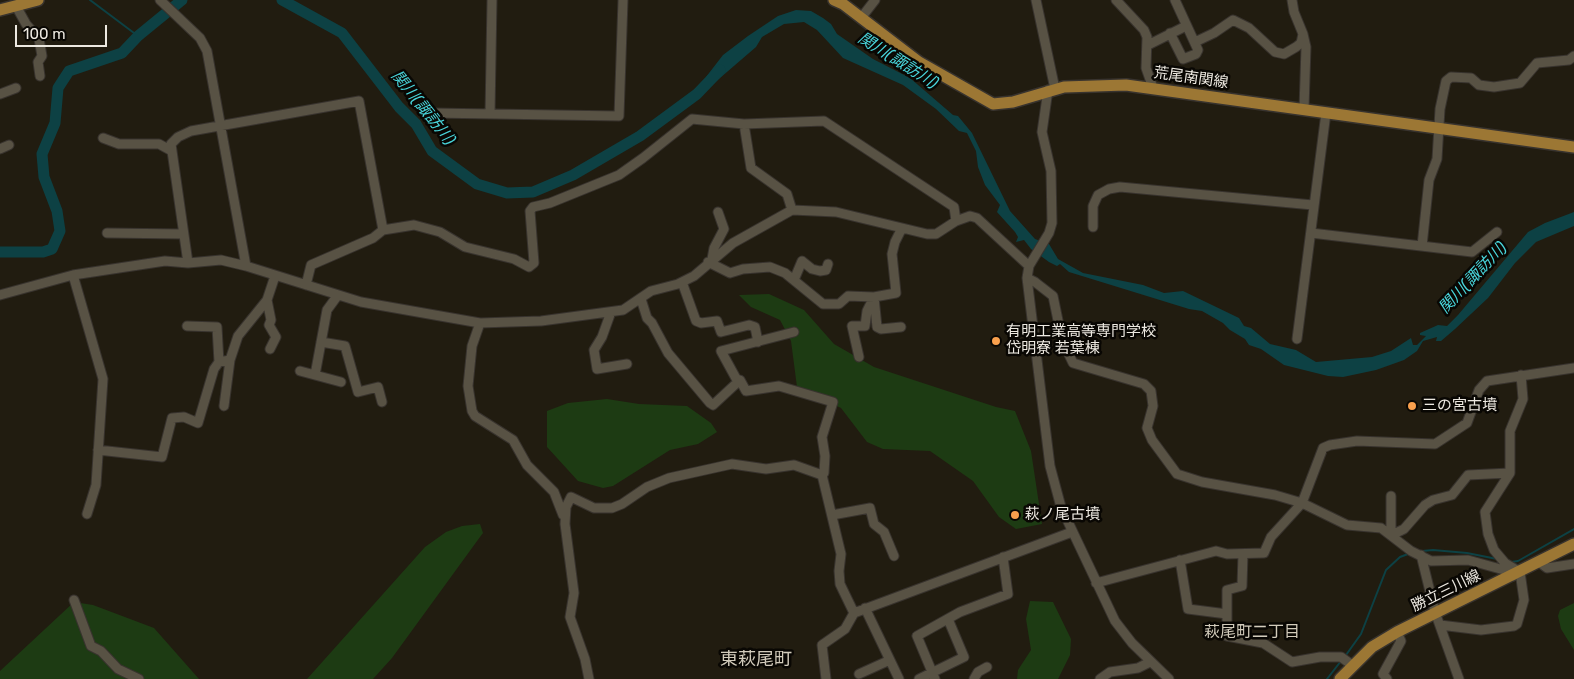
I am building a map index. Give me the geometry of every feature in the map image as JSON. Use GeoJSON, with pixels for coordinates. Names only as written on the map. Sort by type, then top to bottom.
{"type":"FeatureCollection","features":[{"type":"Feature","properties":{"kind":"main road"},"geometry":{"type":"LineString","coordinates":[[0,10],[38,0]]}},
{"type":"Feature","properties":{"kind":"main road","name":"荒尾南関線"},"geometry":{"type":"LineString","coordinates":[[834,0],[919,62],[993,104],[1013,102],[1051,90],[1107,84],[1153,88],[1574,147]]}},
{"type":"Feature","properties":{"kind":"main road","name":"勝立三川線"},"geometry":{"type":"LineString","coordinates":[[1340,679],[1372,647],[1397,632],[1574,544]]}},
{"type":"Feature","properties":{"kind":"street"},"geometry":{"type":"LineString","coordinates":[[160,0],[200,38],[207,50],[246,266]]}},
{"type":"Feature","properties":{"kind":"street"},"geometry":{"type":"LineString","coordinates":[[490,114],[492,0]]}},
{"type":"Feature","properties":{"kind":"street"},"geometry":{"type":"LineString","coordinates":[[432,113],[619,116],[623,0]]}},
{"type":"Feature","properties":{"kind":"street"},"geometry":{"type":"LineString","coordinates":[[861,18],[875,0]]}},
{"type":"Feature","properties":{"kind":"street"},"geometry":{"type":"LineString","coordinates":[[1036,0],[1051,90],[1042,132],[1052,182],[1052,223],[1050,233],[1030,264],[1027,278],[1050,466],[1061,507],[1115,621],[1150,662],[1169,679]]}},
{"type":"Feature","properties":{"kind":"street"},"geometry":{"type":"LineString","coordinates":[[1116,0],[1144,30],[1148,45],[1146,68],[1153,88]]}},
{"type":"Feature","properties":{"kind":"street"},"geometry":{"type":"LineString","coordinates":[[1170,33],[1183,59],[1196,54],[1198,50],[1195,42],[1175,0]]}},
{"type":"Feature","properties":{"kind":"street"},"geometry":{"type":"LineString","coordinates":[[1292,0],[1294,12],[1306,47],[1304,109]]}},
{"type":"Feature","properties":{"kind":"street"},"geometry":{"type":"LineString","coordinates":[[16,6],[26,24],[39,39],[42,56],[38,62],[40,76]]}},
{"type":"Feature","properties":{"kind":"street"},"geometry":{"type":"LineString","coordinates":[[1195,42],[1214,33],[1233,20],[1249,28],[1266,47],[1284,54],[1301,43],[1303,34]]}},
{"type":"Feature","properties":{"kind":"street"},"geometry":{"type":"LineString","coordinates":[[1148,45],[1186,26]]}},
{"type":"Feature","properties":{"kind":"street"},"geometry":{"type":"LineString","coordinates":[[1422,246],[1429,180],[1437,159],[1438,128],[1444,87],[1451,77],[1471,78],[1479,85],[1486,86],[1520,84],[1537,63],[1568,60],[1574,56]]}},
{"type":"Feature","properties":{"kind":"street"},"geometry":{"type":"LineString","coordinates":[[0,94],[16,88]]}},
{"type":"Feature","properties":{"kind":"street"},"geometry":{"type":"LineString","coordinates":[[188,262],[170,150],[171,144],[178,137],[191,132],[221,126],[359,101],[383,230]]}},
{"type":"Feature","properties":{"kind":"street"},"geometry":{"type":"LineString","coordinates":[[1297,340],[1326,113]]}},
{"type":"Feature","properties":{"kind":"street"},"geometry":{"type":"LineString","coordinates":[[306,285],[310,265],[374,238],[383,230],[414,224],[425,226],[465,247],[514,259],[529,267],[534,263],[530,211],[533,207],[550,203],[619,175],[644,158],[692,119],[744,124],[824,120],[954,208],[956,221]]}},
{"type":"Feature","properties":{"kind":"street"},"geometry":{"type":"LineString","coordinates":[[744,124],[751,168],[787,194],[792,210]]}},
{"type":"Feature","properties":{"kind":"street"},"geometry":{"type":"LineString","coordinates":[[103,138],[120,144],[159,144],[170,150]]}},
{"type":"Feature","properties":{"kind":"street"},"geometry":{"type":"LineString","coordinates":[[0,149],[9,145]]}},
{"type":"Feature","properties":{"kind":"street"},"geometry":{"type":"LineString","coordinates":[[1093,227],[1093,206],[1098,195],[1109,189],[1120,187],[1313,205]]}},
{"type":"Feature","properties":{"kind":"street"},"geometry":{"type":"LineString","coordinates":[[0,295],[72,275],[165,261],[222,260],[361,302],[480,324],[541,321],[623,310],[651,291],[682,282],[694,276],[710,260],[733,243],[792,210],[836,212],[927,234],[936,234],[956,221],[970,216],[977,218],[1030,264]]}},
{"type":"Feature","properties":{"kind":"street"},"geometry":{"type":"LineString","coordinates":[[710,260],[724,229],[718,212]]}},
{"type":"Feature","properties":{"kind":"street"},"geometry":{"type":"LineString","coordinates":[[710,260],[730,273],[743,269],[770,267],[794,280],[823,304],[839,304],[848,296],[874,297],[896,293],[892,254],[895,242],[902,228]]}},
{"type":"Feature","properties":{"kind":"street"},"geometry":{"type":"LineString","coordinates":[[1311,233],[1472,252],[1497,232]]}},
{"type":"Feature","properties":{"kind":"street"},"geometry":{"type":"LineString","coordinates":[[107,233],[183,234]]}},
{"type":"Feature","properties":{"kind":"street"},"geometry":{"type":"LineString","coordinates":[[794,280],[802,261],[812,269],[820,271],[826,270],[828,264]]}},
{"type":"Feature","properties":{"kind":"street"},"geometry":{"type":"LineString","coordinates":[[72,275],[103,379],[96,485],[86,514]]}},
{"type":"Feature","properties":{"kind":"street"},"geometry":{"type":"LineString","coordinates":[[224,406],[230,360],[238,336],[267,300],[275,276]]}},
{"type":"Feature","properties":{"kind":"street"},"geometry":{"type":"LineString","coordinates":[[1027,278],[1053,296],[1062,340],[1073,363],[1144,384],[1151,391],[1152,406],[1147,428],[1152,440],[1177,474],[1202,482],[1275,495],[1302,503],[1347,525],[1381,528],[1392,534],[1411,551],[1431,561],[1468,560],[1516,574]]}},
{"type":"Feature","properties":{"kind":"street"},"geometry":{"type":"LineString","coordinates":[[682,282],[696,321],[701,323],[717,320],[721,332],[749,325],[754,328],[758,342]]}},
{"type":"Feature","properties":{"kind":"street"},"geometry":{"type":"LineString","coordinates":[[315,375],[327,310],[338,295]]}},
{"type":"Feature","properties":{"kind":"street"},"geometry":{"type":"LineString","coordinates":[[874,297],[877,327],[881,330],[902,327]]}},
{"type":"Feature","properties":{"kind":"street"},"geometry":{"type":"LineString","coordinates":[[859,357],[852,326],[865,326],[867,311],[874,297]]}},
{"type":"Feature","properties":{"kind":"street"},"geometry":{"type":"LineString","coordinates":[[641,299],[647,318],[652,323],[668,352],[710,403],[713,405],[738,382]]}},
{"type":"Feature","properties":{"kind":"street"},"geometry":{"type":"LineString","coordinates":[[267,300],[271,320],[269,325],[276,337],[270,349]]}},
{"type":"Feature","properties":{"kind":"street"},"geometry":{"type":"LineString","coordinates":[[611,312],[602,337],[594,350],[597,369],[627,364]]}},
{"type":"Feature","properties":{"kind":"street"},"geometry":{"type":"LineString","coordinates":[[480,324],[472,346],[468,386],[472,411],[475,416],[513,440],[527,464],[554,492],[565,524]]}},
{"type":"Feature","properties":{"kind":"street"},"geometry":{"type":"LineString","coordinates":[[98,450],[162,457],[172,418],[184,417],[198,423],[214,369],[219,362],[217,327],[187,326]]}},
{"type":"Feature","properties":{"kind":"street"},"geometry":{"type":"LineString","coordinates":[[794,332],[721,351],[738,382],[740,380],[746,391],[779,386],[833,402],[822,437],[825,456],[824,473],[822,475],[841,554],[840,584],[854,613]]}},
{"type":"Feature","properties":{"kind":"street"},"geometry":{"type":"LineString","coordinates":[[321,342],[345,346],[358,392],[378,387],[382,402]]}},
{"type":"Feature","properties":{"kind":"street"},"geometry":{"type":"LineString","coordinates":[[219,362],[230,360]]}},
{"type":"Feature","properties":{"kind":"street"},"geometry":{"type":"LineString","coordinates":[[1096,583],[1151,570],[1216,551],[1227,554],[1264,553],[1271,537],[1302,503],[1323,448],[1330,445],[1357,441],[1435,444],[1467,423],[1479,390],[1484,384],[1521,375],[1574,368]]}},
{"type":"Feature","properties":{"kind":"street"},"geometry":{"type":"LineString","coordinates":[[300,372],[341,382]]}},
{"type":"Feature","properties":{"kind":"street"},"geometry":{"type":"LineString","coordinates":[[1440,626],[1481,630],[1517,624],[1524,600],[1516,574],[1494,550],[1488,534],[1485,512],[1510,473],[1510,431],[1523,400],[1521,375]]}},
{"type":"Feature","properties":{"kind":"street"},"geometry":{"type":"LineString","coordinates":[[589,679],[586,659],[570,617],[574,593],[565,524],[566,507],[571,496],[594,508],[612,508],[647,487],[669,478],[732,464],[766,469],[794,465],[822,475]]}},
{"type":"Feature","properties":{"kind":"street"},"geometry":{"type":"LineString","coordinates":[[1392,534],[1404,529],[1425,505],[1433,500],[1452,495],[1468,475],[1510,473]]}},
{"type":"Feature","properties":{"kind":"street"},"geometry":{"type":"LineString","coordinates":[[1391,496],[1392,534]]}},
{"type":"Feature","properties":{"kind":"street"},"geometry":{"type":"LineString","coordinates":[[832,515],[870,508],[874,524],[884,532],[894,556]]}},
{"type":"Feature","properties":{"kind":"street"},"geometry":{"type":"LineString","coordinates":[[826,679],[822,644],[845,629],[854,613],[1072,532]]}},
{"type":"Feature","properties":{"kind":"street"},"geometry":{"type":"LineString","coordinates":[[1243,554],[1242,586],[1227,590],[1227,636],[1263,642],[1292,662],[1320,657],[1341,658],[1352,665]]}},
{"type":"Feature","properties":{"kind":"street"},"geometry":{"type":"LineString","coordinates":[[1421,555],[1435,612],[1459,679]]}},
{"type":"Feature","properties":{"kind":"street"},"geometry":{"type":"LineString","coordinates":[[934,676],[917,636],[948,619],[1008,594],[1003,557]]}},
{"type":"Feature","properties":{"kind":"street"},"geometry":{"type":"LineString","coordinates":[[1180,560],[1188,609],[1227,614]]}},
{"type":"Feature","properties":{"kind":"street"},"geometry":{"type":"LineString","coordinates":[[1539,562],[1547,568],[1574,564]]}},
{"type":"Feature","properties":{"kind":"street"},"geometry":{"type":"LineString","coordinates":[[74,600],[91,646],[101,651],[118,669],[139,679]]}},
{"type":"Feature","properties":{"kind":"street"},"geometry":{"type":"LineString","coordinates":[[865,608],[899,679]]}},
{"type":"Feature","properties":{"kind":"street"},"geometry":{"type":"LineString","coordinates":[[918,679],[934,676],[964,658],[948,619]]}},
{"type":"Feature","properties":{"kind":"street"},"geometry":{"type":"LineString","coordinates":[[1387,679],[1383,674],[1401,642],[1397,632]]}},
{"type":"Feature","properties":{"kind":"street"},"geometry":{"type":"LineString","coordinates":[[859,674],[890,660]]}},
{"type":"Feature","properties":{"kind":"street"},"geometry":{"type":"LineString","coordinates":[[1100,679],[1110,672],[1138,668],[1150,662]]}},
{"type":"Feature","properties":{"kind":"street"},"geometry":{"type":"LineString","coordinates":[[974,679],[978,672],[987,667]]}},
{"type":"Feature","properties":{"kind":"green space"},"geometry":{"type":"Polygon","coordinates":[[[769,294],[804,310],[834,344],[874,367],[996,407],[1015,411],[1031,451],[1042,524],[1016,529],[999,517],[973,481],[930,451],[883,449],[867,442],[841,408],[797,387],[791,341],[780,320],[751,307],[739,295],[769,294]]]}},
{"type":"Feature","properties":{"kind":"green space"},"geometry":{"type":"Polygon","coordinates":[[[607,399],[639,404],[687,406],[711,423],[717,432],[698,444],[670,450],[613,486],[603,488],[578,481],[547,447],[547,411],[568,403],[607,399]]]}},
{"type":"Feature","properties":{"kind":"green space"},"geometry":{"type":"Polygon","coordinates":[[[480,524],[483,533],[392,658],[373,679],[307,679],[425,547],[446,532],[462,526],[480,524]]]}},
{"type":"Feature","properties":{"kind":"green space"},"geometry":{"type":"Polygon","coordinates":[[[1030,601],[1053,602],[1071,639],[1070,655],[1058,679],[1017,679],[1018,670],[1031,650],[1026,619],[1030,601]]]}},
{"type":"Feature","properties":{"kind":"green space"},"geometry":{"type":"Polygon","coordinates":[[[74,602],[93,605],[154,628],[199,679],[0,679],[0,671],[74,602]]]}},
{"type":"Feature","properties":{"kind":"green space"},"geometry":{"type":"Polygon","coordinates":[[[1574,603],[1574,650],[1561,629],[1558,616],[1560,610],[1574,603]]]}},
{"type":"Feature","properties":{"kind":"water"},"geometry":{"type":"Polygon","coordinates":[[[796,10],[811,11],[823,18],[831,24],[837,34],[873,59],[910,78],[953,115],[958,116],[972,133],[1010,211],[1035,239],[1049,244],[1058,259],[1083,273],[1143,285],[1164,293],[1183,291],[1239,318],[1244,326],[1251,328],[1270,344],[1296,350],[1316,362],[1372,357],[1391,351],[1411,338],[1413,345],[1417,345],[1426,336],[1420,335],[1420,333],[1438,325],[1447,326],[1458,315],[1528,232],[1574,212],[1574,226],[1536,242],[1515,263],[1488,298],[1455,329],[1441,341],[1436,341],[1437,337],[1423,341],[1417,351],[1404,360],[1376,370],[1343,377],[1328,376],[1284,365],[1261,349],[1249,345],[1245,339],[1230,330],[1223,323],[1202,311],[1189,309],[1069,272],[1060,264],[1057,266],[1049,262],[1031,249],[1024,240],[1016,242],[1018,237],[1015,232],[997,212],[1000,205],[985,185],[978,167],[976,151],[967,133],[959,131],[936,109],[903,85],[843,58],[817,30],[804,22],[784,24],[762,37],[756,47],[713,84],[706,77],[723,55],[748,36],[778,16],[796,10]]]}},
{"type":"Feature","properties":{"kind":"waterway"},"geometry":{"type":"LineString","coordinates":[[90,0],[138,36]]}},
{"type":"Feature","properties":{"kind":"waterway","name":"関川(諏訪川)"},"geometry":{"type":"LineString","coordinates":[[0,252],[43,252],[52,249],[60,231],[57,211],[44,177],[42,154],[55,123],[58,88],[69,71],[122,53],[138,36],[182,0]]}},
{"type":"Feature","properties":{"kind":"waterway","name":"関川(諏訪川)"},"geometry":{"type":"LineString","coordinates":[[282,0],[342,33],[399,107],[416,124],[432,151],[477,184],[507,193],[533,192],[573,175],[640,136],[697,94],[720,70]]}},
{"type":"Feature","properties":{"kind":"waterway"},"geometry":{"type":"LineString","coordinates":[[1511,562],[1518,561],[1574,529]]}},
{"type":"Feature","properties":{"kind":"waterway"},"geometry":{"type":"LineString","coordinates":[[1422,551],[1467,553],[1497,559]]}},
{"type":"Feature","properties":{"kind":"waterway"},"geometry":{"type":"LineString","coordinates":[[1346,655],[1361,634],[1386,570],[1400,557],[1408,554]]}},
{"type":"Feature","properties":{"kind":"waterway"},"geometry":{"type":"LineString","coordinates":[[1327,679],[1341,661]]}},
{"type":"Feature","properties":{"kind":"place","name":"有明工業高等専門学校 岱明寮 若葉棟"},"geometry":{"type":"Point","coordinates":[996,341]}},
{"type":"Feature","properties":{"kind":"place","name":"三の宮古墳"},"geometry":{"type":"Point","coordinates":[1412,406]}},
{"type":"Feature","properties":{"kind":"place","name":"萩ノ尾古墳"},"geometry":{"type":"Point","coordinates":[1015,515]}},
{"type":"Feature","properties":{"kind":"district","name":"萩尾町二丁目"},"geometry":{"type":"Point","coordinates":[1252,632]}},
{"type":"Feature","properties":{"kind":"district","name":"東萩尾町"},"geometry":{"type":"Point","coordinates":[756,660]}}]}
